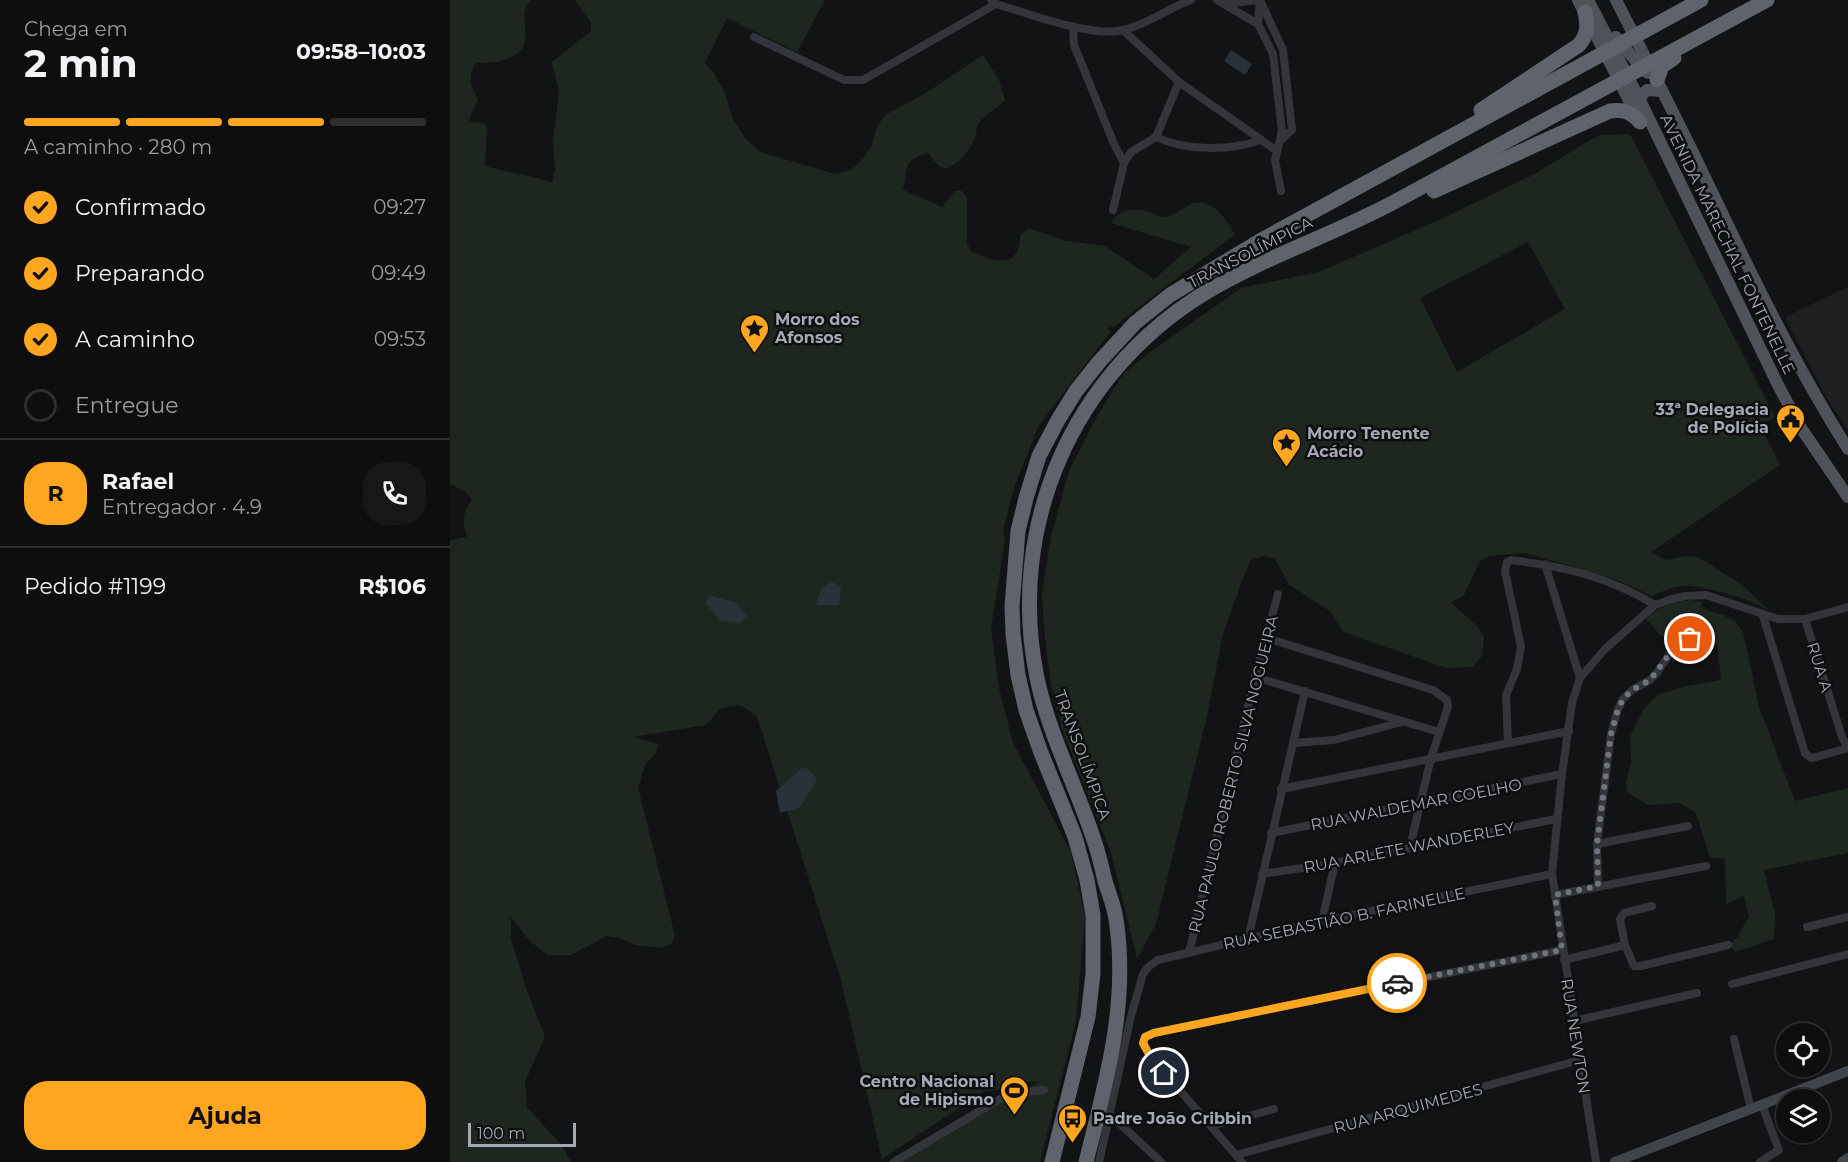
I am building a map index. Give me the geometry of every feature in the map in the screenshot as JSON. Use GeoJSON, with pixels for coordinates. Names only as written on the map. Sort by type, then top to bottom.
{"type":"FeatureCollection","features":[{"type":"Feature","properties":{"kind":"highway","name":"TRANSOLÍMPICA"},"geometry":{"type":"LineString","coordinates":[[1052,1162],[1088,1017],[1094,947],[1093,915],[1087,880],[1075,837],[1026,710],[1018,675],[1013,634],[1013,576],[1018,531],[1039,456],[1076,391],[1135,323],[1160,302],[1257,243],[1701,0]]}},
{"type":"Feature","properties":{"kind":"highway","name":"TRANSOLÍMPICA"},"geometry":{"type":"LineString","coordinates":[[1086,1162],[1113,1050],[1120,988],[1120,951],[1116,914],[1095,842],[1057,744],[1037,678],[1031,640],[1030,583],[1041,506],[1053,472],[1089,404],[1114,369],[1146,338],[1171,316],[1203,294],[1240,274],[1393,203],[1603,89],[1659,73],[1767,0]]}},
{"type":"Feature","properties":{"kind":"highway"},"geometry":{"type":"LineString","coordinates":[[1659,73],[1670,60],[1777,0]]}},
{"type":"Feature","properties":{"kind":"highway"},"geometry":{"type":"LineString","coordinates":[[1425,150],[1483,108],[1579,45],[1584,39],[1589,8]]}},
{"type":"Feature","properties":{"kind":"highway"},"geometry":{"type":"LineString","coordinates":[[1393,203],[1410,200],[1435,190],[1610,111],[1620,109],[1626,111],[1640,122]]}},
{"type":"Feature","properties":{"kind":"main road"},"geometry":{"type":"LineString","coordinates":[[1589,8],[1607,15],[1614,10],[1616,0]]}},
{"type":"Feature","properties":{"kind":"main road","name":"AVENIDA MARECHAL FONTENELLE"},"geometry":{"type":"LineString","coordinates":[[1616,0],[1659,73],[1752,278],[1848,449]]}},
{"type":"Feature","properties":{"kind":"main road"},"geometry":{"type":"LineString","coordinates":[[1589,8],[1644,71],[1659,73]]}},
{"type":"Feature","properties":{"kind":"main road"},"geometry":{"type":"LineString","coordinates":[[1589,8],[1640,122],[1656,148],[1668,158]]}},
{"type":"Feature","properties":{"kind":"main road","name":"AVENIDA MARECHAL FONTENELLE"},"geometry":{"type":"LineString","coordinates":[[1589,8],[1639,98],[1796,420],[1812,447],[1848,497]]}},
{"type":"Feature","properties":{"kind":"main road"},"geometry":{"type":"LineString","coordinates":[[1639,98],[1659,73]]}},
{"type":"Feature","properties":{"kind":"street"},"geometry":{"type":"LineString","coordinates":[[754,37],[844,80],[856,81],[872,76],[994,2],[1072,26],[1109,32],[1123,30],[1191,0]]}},
{"type":"Feature","properties":{"kind":"street"},"geometry":{"type":"LineString","coordinates":[[1217,0],[1258,24]]}},
{"type":"Feature","properties":{"kind":"street"},"geometry":{"type":"LineString","coordinates":[[1226,4],[1259,0]]}},
{"type":"Feature","properties":{"kind":"street"},"geometry":{"type":"LineString","coordinates":[[1259,0],[1258,24],[1273,54],[1281,140],[1277,151],[1276,166],[1281,191]]}},
{"type":"Feature","properties":{"kind":"street"},"geometry":{"type":"LineString","coordinates":[[1259,0],[1283,50],[1292,130],[1281,140]]}},
{"type":"Feature","properties":{"kind":"street"},"geometry":{"type":"LineString","coordinates":[[1072,26],[1074,45],[1124,163]]}},
{"type":"Feature","properties":{"kind":"street"},"geometry":{"type":"LineString","coordinates":[[1123,30],[1179,82],[1277,151]]}},
{"type":"Feature","properties":{"kind":"street"},"geometry":{"type":"LineString","coordinates":[[1113,210],[1124,163],[1131,152],[1156,137],[1179,82]]}},
{"type":"Feature","properties":{"kind":"street"},"geometry":{"type":"LineString","coordinates":[[1156,137],[1183,146],[1214,147],[1234,147],[1261,140]]}},
{"type":"Feature","properties":{"kind":"street"},"geometry":{"type":"LineString","coordinates":[[1508,742],[1506,695],[1517,669],[1521,647],[1505,567],[1506,562],[1510,560],[1545,564],[1581,572],[1620,586],[1655,606]]}},
{"type":"Feature","properties":{"kind":"street"},"geometry":{"type":"LineString","coordinates":[[1545,564],[1580,678]]}},
{"type":"Feature","properties":{"kind":"street","name":"RUA PAULO ROBERTO SILVA NOGUEIRA"},"geometry":{"type":"LineString","coordinates":[[1189,953],[1278,594]]}},
{"type":"Feature","properties":{"kind":"street"},"geometry":{"type":"LineString","coordinates":[[1580,678],[1605,649],[1655,606],[1685,596],[1706,595],[1763,616],[1778,619],[1805,619],[1848,607]]}},
{"type":"Feature","properties":{"kind":"street"},"geometry":{"type":"LineString","coordinates":[[1763,616],[1805,753],[1811,758],[1848,748]]}},
{"type":"Feature","properties":{"kind":"street","name":"RUA A"},"geometry":{"type":"LineString","coordinates":[[1805,619],[1842,737],[1848,748]]}},
{"type":"Feature","properties":{"kind":"street"},"geometry":{"type":"LineString","coordinates":[[1267,638],[1433,690],[1447,700],[1448,707],[1431,758],[1410,848]]}},
{"type":"Feature","properties":{"kind":"street"},"geometry":{"type":"LineString","coordinates":[[1598,886],[1597,844],[1611,734],[1618,709],[1623,699],[1632,690],[1650,680],[1671,652],[1690,639]]}},
{"type":"Feature","properties":{"kind":"street"},"geometry":{"type":"LineString","coordinates":[[1256,677],[1439,732]]}},
{"type":"Feature","properties":{"kind":"street","name":"RUA NEWTON"},"geometry":{"type":"LineString","coordinates":[[1580,678],[1572,703],[1556,819],[1552,874],[1596,1162]]}},
{"type":"Feature","properties":{"kind":"street"},"geometry":{"type":"LineString","coordinates":[[1248,939],[1305,690]]}},
{"type":"Feature","properties":{"kind":"street"},"geometry":{"type":"LineString","coordinates":[[1293,743],[1334,740],[1404,722]]}},
{"type":"Feature","properties":{"kind":"street"},"geometry":{"type":"LineString","coordinates":[[1281,789],[1569,731]]}},
{"type":"Feature","properties":{"kind":"street","name":"RUA WALDEMAR COELHO"},"geometry":{"type":"LineString","coordinates":[[1271,833],[1562,774]]}},
{"type":"Feature","properties":{"kind":"street","name":"RUA ARLETE WANDERLEY"},"geometry":{"type":"LineString","coordinates":[[1262,874],[1335,863],[1556,819]]}},
{"type":"Feature","properties":{"kind":"street"},"geometry":{"type":"LineString","coordinates":[[1597,844],[1688,826]]}},
{"type":"Feature","properties":{"kind":"street"},"geometry":{"type":"LineString","coordinates":[[1322,921],[1335,863]]}},
{"type":"Feature","properties":{"kind":"street"},"geometry":{"type":"LineString","coordinates":[[1555,895],[1706,866]]}},
{"type":"Feature","properties":{"kind":"street","name":"RUA SEBASTIÃO B. FARINELLE"},"geometry":{"type":"LineString","coordinates":[[1110,1120],[1127,1028],[1143,974],[1158,960],[1322,921],[1552,874]]}},
{"type":"Feature","properties":{"kind":"street"},"geometry":{"type":"LineString","coordinates":[[1652,906],[1621,916],[1620,919],[1625,945],[1632,964],[1637,967],[1728,945]]}},
{"type":"Feature","properties":{"kind":"street"},"geometry":{"type":"LineString","coordinates":[[1807,927],[1848,917]]}},
{"type":"Feature","properties":{"kind":"street"},"geometry":{"type":"LineString","coordinates":[[1564,960],[1625,945]]}},
{"type":"Feature","properties":{"kind":"street"},"geometry":{"type":"LineString","coordinates":[[1242,1162],[1150,1056],[1143,1043],[1143,1039],[1148,1035],[1562,950]]}},
{"type":"Feature","properties":{"kind":"street"},"geometry":{"type":"LineString","coordinates":[[1732,984],[1848,954]]}},
{"type":"Feature","properties":{"kind":"street"},"geometry":{"type":"LineString","coordinates":[[1574,1021],[1697,993]]}},
{"type":"Feature","properties":{"kind":"street"},"geometry":{"type":"LineString","coordinates":[[1734,1039],[1751,1109]]}},
{"type":"Feature","properties":{"kind":"street","name":"RUA ARQUIMEDES"},"geometry":{"type":"LineString","coordinates":[[1236,1155],[1580,1060]]}},
{"type":"Feature","properties":{"kind":"street"},"geometry":{"type":"LineString","coordinates":[[1615,1162],[1848,1071]]}},
{"type":"Feature","properties":{"kind":"street"},"geometry":{"type":"LineString","coordinates":[[894,1162],[998,1100],[1017,1093],[1044,1090]]}},
{"type":"Feature","properties":{"kind":"street"},"geometry":{"type":"LineString","coordinates":[[1760,1162],[1779,1149],[1762,1105]]}},
{"type":"Feature","properties":{"kind":"street"},"geometry":{"type":"LineString","coordinates":[[1211,1126],[1274,1109]]}},
{"type":"Feature","properties":{"kind":"street"},"geometry":{"type":"LineString","coordinates":[[1099,1162],[1110,1120],[1120,1124],[1161,1162]]}},
{"type":"Feature","properties":{"kind":"street"},"geometry":{"type":"LineString","coordinates":[[1842,1162],[1848,1158]]}},
{"type":"Feature","properties":{"kind":"shaded area"},"geometry":{"type":"Polygon","coordinates":[[[450,0],[531,0],[525,10],[525,41],[518,53],[505,60],[476,63],[473,68],[472,85],[478,99],[469,119],[472,122],[484,123],[487,128],[485,166],[552,182],[555,170],[553,142],[559,92],[552,62],[591,31],[591,23],[575,0],[825,0],[797,52],[727,18],[705,63],[714,73],[725,93],[733,119],[745,138],[760,152],[835,174],[851,170],[862,160],[872,145],[877,127],[885,115],[926,93],[983,55],[999,80],[1005,100],[982,120],[967,152],[951,166],[946,169],[939,166],[928,153],[910,162],[903,190],[942,207],[955,191],[962,191],[967,198],[967,242],[971,252],[997,260],[1011,258],[1016,254],[1020,235],[1029,228],[1065,241],[1105,246],[1154,279],[1191,247],[1111,223],[1120,214],[1137,209],[1165,217],[1191,204],[1207,204],[1216,209],[1235,234],[1115,326],[1107,328],[1111,331],[1039,425],[1014,488],[1003,530],[1005,539],[991,629],[999,688],[1013,743],[1071,852],[1085,916],[1076,1021],[1040,1162],[891,1162],[1039,1082],[985,1091],[882,1159],[841,980],[757,716],[740,705],[721,708],[706,725],[633,737],[659,744],[655,754],[646,763],[638,787],[675,936],[671,944],[660,948],[635,945],[620,938],[607,936],[571,955],[547,955],[529,940],[511,917],[511,939],[526,988],[545,1036],[525,1082],[527,1107],[563,1147],[571,1162],[450,1162],[450,540],[467,537],[464,518],[466,509],[472,500],[466,492],[450,484],[450,0]]]}},
{"type":"Feature","properties":{"kind":"shaded area"},"geometry":{"type":"Polygon","coordinates":[[[1231,50],[1252,64],[1245,75],[1224,61],[1231,50]]]}},
{"type":"Feature","properties":{"kind":"shaded area"},"geometry":{"type":"Polygon","coordinates":[[[1630,134],[1775,417],[1760,425],[1780,465],[1651,552],[1666,560],[1686,556],[1698,557],[1741,584],[1771,612],[1742,598],[1704,588],[1684,586],[1652,596],[1619,581],[1525,553],[1489,556],[1480,561],[1464,595],[1451,603],[1477,626],[1484,636],[1482,656],[1473,667],[1446,668],[1343,632],[1330,611],[1289,585],[1275,559],[1264,556],[1250,560],[1223,633],[1207,716],[1156,924],[1137,959],[1111,853],[1062,729],[1051,685],[1045,639],[1042,594],[1051,536],[1069,471],[1095,420],[1123,374],[1241,288],[1319,272],[1439,220],[1535,174],[1601,135],[1630,134]],[[1528,242],[1420,298],[1457,372],[1565,309],[1528,242]]]}},
{"type":"Feature","properties":{"kind":"shaded area"},"geometry":{"type":"Polygon","coordinates":[[[1848,287],[1848,430],[1827,399],[1785,317],[1848,287]]]}},
{"type":"Feature","properties":{"kind":"shaded area"},"geometry":{"type":"Polygon","coordinates":[[[831,582],[841,586],[839,605],[816,605],[821,588],[831,582]]]}},
{"type":"Feature","properties":{"kind":"shaded area"},"geometry":{"type":"Polygon","coordinates":[[[711,596],[735,602],[747,616],[739,623],[719,620],[705,602],[711,596]]]}},
{"type":"Feature","properties":{"kind":"shaded area"},"geometry":{"type":"Polygon","coordinates":[[[1690,600],[1702,602],[1700,608],[1735,621],[1743,632],[1759,707],[1795,801],[1848,788],[1848,853],[1764,870],[1775,914],[1774,939],[1735,952],[1730,945],[1749,916],[1744,896],[1726,904],[1725,858],[1710,858],[1696,813],[1680,803],[1647,805],[1627,792],[1626,782],[1631,763],[1630,736],[1643,710],[1657,695],[1686,686],[1721,680],[1717,644],[1710,638],[1691,629],[1678,630],[1662,637],[1646,619],[1667,605],[1690,600]]]}},
{"type":"Feature","properties":{"kind":"shaded area"},"geometry":{"type":"Polygon","coordinates":[[[803,767],[813,773],[817,781],[799,808],[780,813],[776,791],[803,767]]]}},
{"type":"Feature","properties":{"kind":"way so far"},"geometry":{"type":"LineString","coordinates":[[1397,983],[1562,950],[1555,895],[1598,886],[1597,844],[1611,734],[1618,709],[1623,699],[1632,690],[1656,674],[1671,652],[1690,639]]}},
{"type":"Feature","properties":{"kind":"place","name":"Morro dos Afonsos"},"geometry":{"type":"Point","coordinates":[754,354]}},
{"type":"Feature","properties":{"kind":"place","name":"33ª Delegacia de Polícia"},"geometry":{"type":"Point","coordinates":[1790,444]}},
{"type":"Feature","properties":{"kind":"place","name":"Morro Tenente Acácio"},"geometry":{"type":"Point","coordinates":[1286,468]}},
{"type":"Feature","properties":{"kind":"place","name":"Centro Nacional de Hipismo"},"geometry":{"type":"Point","coordinates":[1015,1116]}},
{"type":"Feature","properties":{"kind":"place","name":"Padre João Cribbin"},"geometry":{"type":"Point","coordinates":[1072,1144]}},
{"type":"Feature","properties":{"kind":"route"},"geometry":{"type":"LineString","coordinates":[[1164,1073],[1143,1043],[1145,1037],[1154,1033],[1397,983]]}}]}
